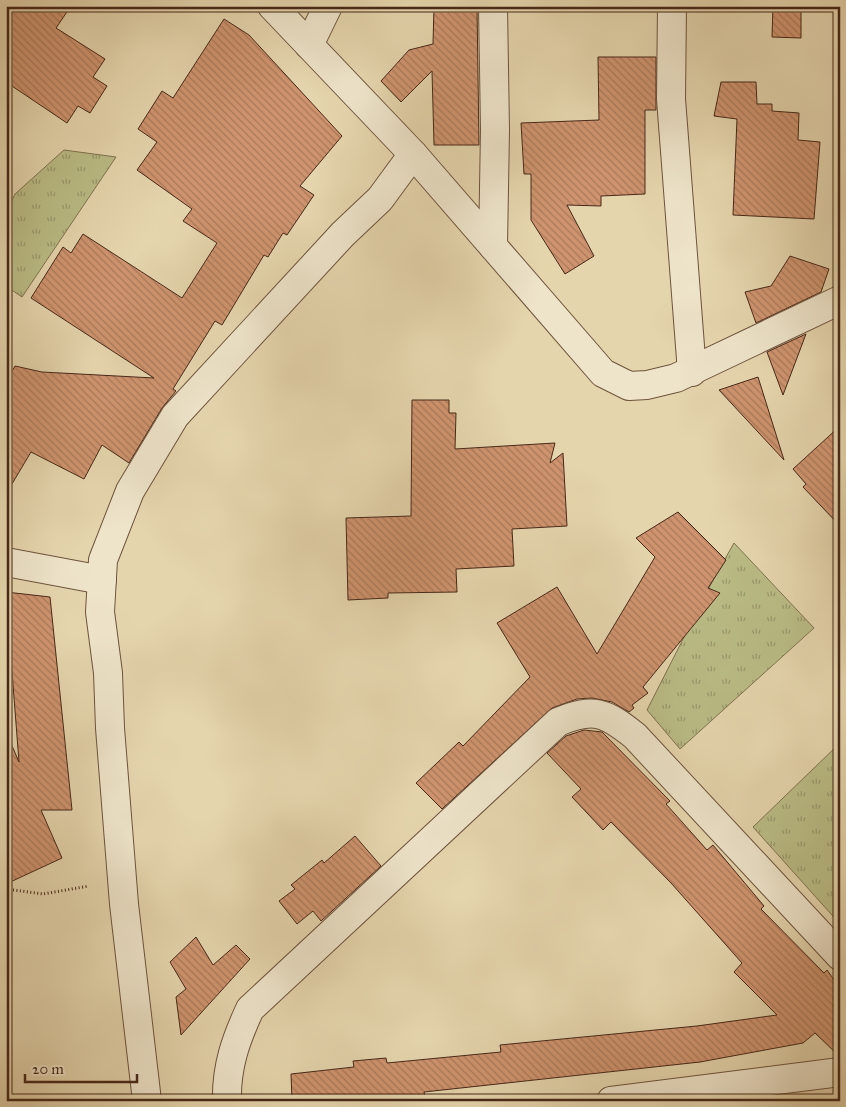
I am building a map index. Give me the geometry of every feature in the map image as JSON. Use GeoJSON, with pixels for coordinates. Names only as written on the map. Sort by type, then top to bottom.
{"type":"FeatureCollection","features":[{"type":"Feature","properties":{"kind":"street"},"geometry":{"type":"LineString","coordinates":[[272,6],[413,154],[603,373],[629,386],[647,385],[692,372],[840,300]]}},
{"type":"Feature","properties":{"kind":"street"},"geometry":{"type":"LineString","coordinates":[[309,45],[328,6]]}},
{"type":"Feature","properties":{"kind":"street"},"geometry":{"type":"LineString","coordinates":[[493,6],[495,130],[493,246]]}},
{"type":"Feature","properties":{"kind":"street"},"geometry":{"type":"LineString","coordinates":[[672,6],[671,99],[692,372]]}},
{"type":"Feature","properties":{"kind":"street"},"geometry":{"type":"LineString","coordinates":[[147,1101],[123,890],[110,728],[108,673],[100,612],[103,560],[130,491],[175,416],[343,234],[380,199],[413,154]]}},
{"type":"Feature","properties":{"kind":"street"},"geometry":{"type":"LineString","coordinates":[[6,562],[102,580]]}},
{"type":"Feature","properties":{"kind":"street"},"geometry":{"type":"LineString","coordinates":[[227,1101],[226,1078],[234,1046],[250,1009],[558,722],[579,713],[599,714],[617,722],[635,736],[840,956]]}},
{"type":"Feature","properties":{"kind":"street"},"geometry":{"type":"LineString","coordinates":[[611,1101],[840,1072]]}},
{"type":"Feature","properties":{"kind":"path"},"geometry":{"type":"LineString","coordinates":[[6,889],[43,894],[86,886],[123,890]]}},
{"type":"Feature","properties":{"kind":"green space"},"geometry":{"type":"Polygon","coordinates":[[[64,150],[116,157],[22,297],[6,286],[6,213],[15,194],[64,150]]]}},
{"type":"Feature","properties":{"kind":"green space"},"geometry":{"type":"Polygon","coordinates":[[[734,543],[814,628],[680,749],[647,710],[734,543]]]}},
{"type":"Feature","properties":{"kind":"green space"},"geometry":{"type":"Polygon","coordinates":[[[840,743],[840,924],[753,827],[840,743]]]}},
{"type":"Feature","properties":{"kind":"building"},"geometry":{"type":"Polygon","coordinates":[[[6,6],[71,6],[56,28],[105,59],[93,77],[107,86],[90,113],[78,106],[67,123],[6,82],[6,6]]]}},
{"type":"Feature","properties":{"kind":"building"},"geometry":{"type":"Polygon","coordinates":[[[434,6],[477,6],[479,145],[434,145],[432,71],[401,102],[381,81],[409,50],[433,44],[434,6]]]}},
{"type":"Feature","properties":{"kind":"building"},"geometry":{"type":"Polygon","coordinates":[[[773,6],[801,6],[801,38],[772,37],[773,6]]]}},
{"type":"Feature","properties":{"kind":"building"},"geometry":{"type":"Polygon","coordinates":[[[224,19],[249,35],[342,136],[300,186],[314,195],[287,235],[283,233],[268,257],[264,255],[222,325],[215,321],[173,389],[176,391],[162,408],[129,463],[102,445],[84,479],[31,452],[6,494],[6,382],[15,366],[42,372],[154,378],[31,298],[63,247],[71,253],[83,234],[182,298],[217,243],[183,221],[192,209],[137,170],[157,142],[138,129],[162,91],[173,98],[224,19]]]}},
{"type":"Feature","properties":{"kind":"building"},"geometry":{"type":"Polygon","coordinates":[[[598,57],[656,57],[656,110],[645,110],[645,194],[601,196],[601,206],[567,205],[594,256],[565,274],[531,220],[531,174],[524,174],[521,123],[599,120],[598,57]]]}},
{"type":"Feature","properties":{"kind":"building"},"geometry":{"type":"Polygon","coordinates":[[[721,82],[756,82],[757,104],[772,104],[772,111],[799,113],[798,140],[820,142],[814,219],[733,215],[737,119],[714,116],[721,82]]]}},
{"type":"Feature","properties":{"kind":"building"},"geometry":{"type":"Polygon","coordinates":[[[790,256],[829,269],[821,292],[756,323],[745,292],[771,286],[790,256]]]}},
{"type":"Feature","properties":{"kind":"building"},"geometry":{"type":"Polygon","coordinates":[[[806,334],[783,395],[767,352],[806,334]]]}},
{"type":"Feature","properties":{"kind":"building"},"geometry":{"type":"Polygon","coordinates":[[[758,377],[784,460],[719,390],[758,377]]]}},
{"type":"Feature","properties":{"kind":"building"},"geometry":{"type":"Polygon","coordinates":[[[412,400],[449,400],[449,413],[456,413],[455,449],[555,443],[550,463],[563,453],[567,526],[512,529],[514,566],[456,569],[457,592],[388,593],[388,598],[348,600],[346,518],[411,516],[412,400]]]}},
{"type":"Feature","properties":{"kind":"building"},"geometry":{"type":"Polygon","coordinates":[[[840,426],[840,526],[803,487],[806,484],[793,469],[840,426]]]}},
{"type":"Feature","properties":{"kind":"building"},"geometry":{"type":"Polygon","coordinates":[[[678,512],[726,560],[708,588],[720,593],[643,687],[648,693],[632,705],[634,708],[629,712],[612,702],[592,698],[577,699],[552,708],[442,809],[416,783],[459,742],[463,746],[530,677],[497,623],[557,587],[597,654],[655,557],[636,538],[678,512]]]}},
{"type":"Feature","properties":{"kind":"building"},"geometry":{"type":"Polygon","coordinates":[[[6,592],[50,597],[72,810],[41,810],[62,858],[6,884],[6,732],[19,762],[10,646],[6,646],[6,592]]]}},
{"type":"Feature","properties":{"kind":"building"},"geometry":{"type":"Polygon","coordinates":[[[584,730],[602,732],[670,801],[666,804],[707,850],[713,845],[764,906],[761,909],[824,973],[827,970],[840,988],[840,1057],[815,1033],[803,1043],[700,1062],[424,1092],[425,1097],[393,1101],[292,1101],[291,1074],[354,1067],[353,1061],[386,1058],[387,1063],[501,1052],[500,1045],[697,1026],[777,1015],[734,972],[742,963],[671,883],[611,822],[603,830],[572,797],[581,789],[547,753],[566,736],[584,730]]]}},
{"type":"Feature","properties":{"kind":"building"},"geometry":{"type":"Polygon","coordinates":[[[355,836],[381,866],[321,921],[313,911],[297,924],[279,901],[295,889],[291,885],[322,860],[324,863],[355,836]]]}},
{"type":"Feature","properties":{"kind":"building"},"geometry":{"type":"Polygon","coordinates":[[[196,937],[213,965],[236,945],[250,959],[181,1035],[176,997],[186,989],[170,962],[196,937]]]}}]}
